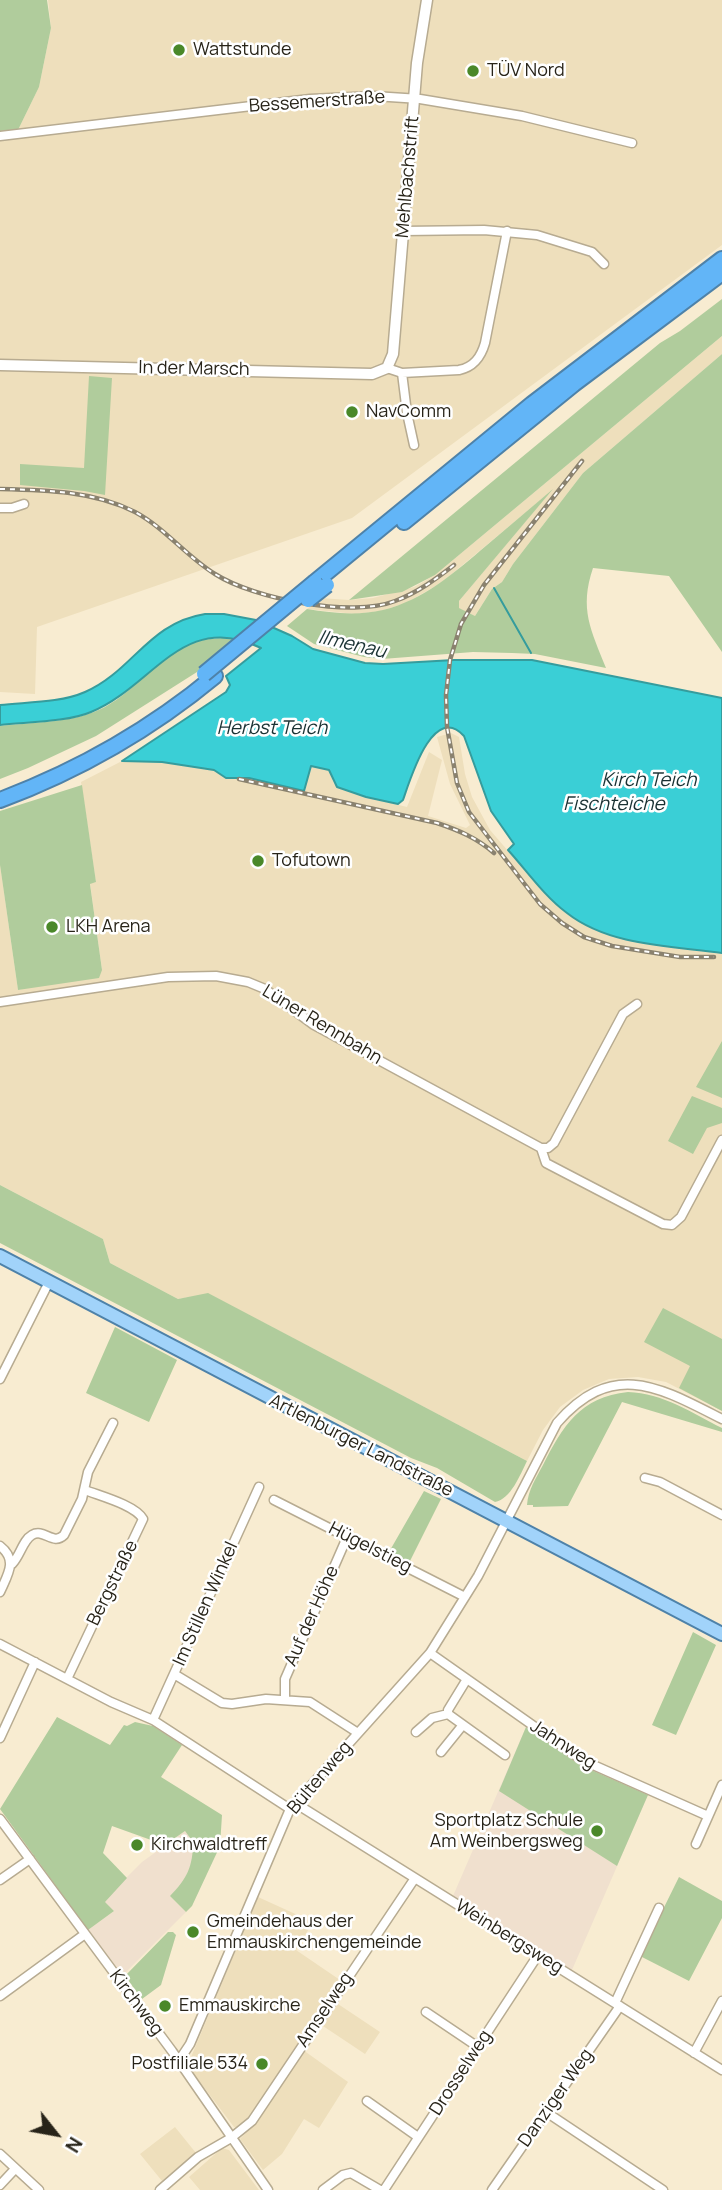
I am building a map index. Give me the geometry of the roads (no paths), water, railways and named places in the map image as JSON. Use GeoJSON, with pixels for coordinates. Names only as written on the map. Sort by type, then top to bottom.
{"type":"FeatureCollection","features":[{"type":"Feature","properties":{"kind":"highway"},"geometry":{"type":"LineString","coordinates":[[0,800],[69,772],[125,742],[164,716],[532,404],[722,259]]}},
{"type":"Feature","properties":{"kind":"highway"},"geometry":{"type":"LineString","coordinates":[[321,583],[556,398],[722,273]]}},
{"type":"Feature","properties":{"kind":"highway"},"geometry":{"type":"LineString","coordinates":[[0,790],[101,746],[210,675]]}},
{"type":"Feature","properties":{"kind":"main road","name":"Artlenburger Landstraße"},"geometry":{"type":"LineString","coordinates":[[0,1256],[722,1634]]}},
{"type":"Feature","properties":{"kind":"street","name":"Mehlbachstrift"},"geometry":{"type":"LineString","coordinates":[[387,368],[393,354],[417,63],[427,0]]}},
{"type":"Feature","properties":{"kind":"street","name":"Bessemerstraße"},"geometry":{"type":"LineString","coordinates":[[0,136],[316,99],[374,96],[414,99],[533,118],[632,144]]}},
{"type":"Feature","properties":{"kind":"street"},"geometry":{"type":"LineString","coordinates":[[403,231],[508,231],[556,240],[592,251],[604,264]]}},
{"type":"Feature","properties":{"kind":"street","name":"In der Marsch"},"geometry":{"type":"LineString","coordinates":[[0,365],[372,374],[387,368],[402,373],[459,370],[472,365],[478,359],[485,343],[508,231]]}},
{"type":"Feature","properties":{"kind":"street"},"geometry":{"type":"LineString","coordinates":[[402,373],[414,445]]}},
{"type":"Feature","properties":{"kind":"street"},"geometry":{"type":"LineString","coordinates":[[0,508],[24,504]]}},
{"type":"Feature","properties":{"kind":"street","name":"Lüner Rennbahn"},"geometry":{"type":"LineString","coordinates":[[0,1002],[181,976],[216,976],[248,982],[265,989],[314,1025],[541,1148],[547,1163],[667,1225],[681,1217],[722,1140]]}},
{"type":"Feature","properties":{"kind":"street"},"geometry":{"type":"LineString","coordinates":[[541,1148],[554,1143],[623,1014],[637,1004]]}},
{"type":"Feature","properties":{"kind":"street"},"geometry":{"type":"LineString","coordinates":[[0,1379],[49,1282]]}},
{"type":"Feature","properties":{"kind":"street","name":"Bültenweg"},"geometry":{"type":"LineString","coordinates":[[178,2062],[190,2044],[293,1806],[430,1653],[465,1597],[557,1423],[575,1404],[595,1392],[623,1385],[650,1386],[668,1392],[722,1419]]}},
{"type":"Feature","properties":{"kind":"street"},"geometry":{"type":"LineString","coordinates":[[0,1592],[12,1564],[18,1559],[29,1537],[39,1533],[61,1538],[85,1490],[88,1472],[113,1423]]}},
{"type":"Feature","properties":{"kind":"street"},"geometry":{"type":"LineString","coordinates":[[645,1478],[660,1482],[719,1513],[722,1502]]}},
{"type":"Feature","properties":{"kind":"street","name":"Im Stillen Winkel"},"geometry":{"type":"LineString","coordinates":[[152,1720],[260,1487]]}},
{"type":"Feature","properties":{"kind":"street","name":"Bergstraße"},"geometry":{"type":"LineString","coordinates":[[67,1679],[144,1519],[141,1514],[114,1500],[85,1490]]}},
{"type":"Feature","properties":{"kind":"street","name":"Hügelstieg"},"geometry":{"type":"LineString","coordinates":[[274,1500],[348,1535],[465,1597]]}},
{"type":"Feature","properties":{"kind":"street","name":"Auf der Höhe"},"geometry":{"type":"LineString","coordinates":[[285,1699],[285,1679],[348,1535]]}},
{"type":"Feature","properties":{"kind":"street"},"geometry":{"type":"LineString","coordinates":[[0,1546],[11,1557],[12,1564]]}},
{"type":"Feature","properties":{"kind":"street","name":"Weinbergsweg"},"geometry":{"type":"LineString","coordinates":[[0,1644],[152,1720],[415,1878],[722,2070]]}},
{"type":"Feature","properties":{"kind":"street","name":"Jahnweg"},"geometry":{"type":"LineString","coordinates":[[430,1653],[582,1760],[708,1816]]}},
{"type":"Feature","properties":{"kind":"street"},"geometry":{"type":"LineString","coordinates":[[0,1738],[35,1662]]}},
{"type":"Feature","properties":{"kind":"street"},"geometry":{"type":"LineString","coordinates":[[174,1674],[222,1703],[266,1699],[310,1702],[358,1733]]}},
{"type":"Feature","properties":{"kind":"street"},"geometry":{"type":"LineString","coordinates":[[467,1679],[447,1710],[448,1714],[505,1755]]}},
{"type":"Feature","properties":{"kind":"street"},"geometry":{"type":"LineString","coordinates":[[416,1732],[432,1718],[448,1714]]}},
{"type":"Feature","properties":{"kind":"street"},"geometry":{"type":"LineString","coordinates":[[441,1752],[462,1726]]}},
{"type":"Feature","properties":{"kind":"street"},"geometry":{"type":"LineString","coordinates":[[696,1844],[722,1785]]}},
{"type":"Feature","properties":{"kind":"street","name":"Kirchweg"},"geometry":{"type":"LineString","coordinates":[[0,1819],[268,2190]]}},
{"type":"Feature","properties":{"kind":"street"},"geometry":{"type":"LineString","coordinates":[[0,1880],[30,1859]]}},
{"type":"Feature","properties":{"kind":"street","name":"Amselweg"},"geometry":{"type":"LineString","coordinates":[[160,2190],[201,2155],[232,2138],[252,2121],[415,1878]]}},
{"type":"Feature","properties":{"kind":"street","name":"Danziger Weg"},"geometry":{"type":"LineString","coordinates":[[492,2190],[617,2005],[659,1908]]}},
{"type":"Feature","properties":{"kind":"street"},"geometry":{"type":"LineString","coordinates":[[0,1996],[85,1934]]}},
{"type":"Feature","properties":{"kind":"street","name":"Drosselweg"},"geometry":{"type":"LineString","coordinates":[[382,2190],[538,1955]]}},
{"type":"Feature","properties":{"kind":"street"},"geometry":{"type":"LineString","coordinates":[[694,2053],[722,2001]]}},
{"type":"Feature","properties":{"kind":"street"},"geometry":{"type":"LineString","coordinates":[[426,2012],[478,2047]]}},
{"type":"Feature","properties":{"kind":"street"},"geometry":{"type":"LineString","coordinates":[[367,2101],[418,2137]]}},
{"type":"Feature","properties":{"kind":"street"},"geometry":{"type":"LineString","coordinates":[[546,2112],[663,2190]]}},
{"type":"Feature","properties":{"kind":"street"},"geometry":{"type":"LineString","coordinates":[[0,2154],[39,2190]]}},
{"type":"Feature","properties":{"kind":"street"},"geometry":{"type":"LineString","coordinates":[[0,2185],[15,2169]]}},
{"type":"Feature","properties":{"kind":"street"},"geometry":{"type":"LineString","coordinates":[[323,2190],[343,2175],[351,2173],[382,2190]]}},
{"type":"Feature","properties":{"kind":"water","name":"Fischteiche"},"geometry":{"type":"Polygon","coordinates":[[[205,614],[224,614],[256,620],[313,649],[365,663],[532,660],[722,698],[722,953],[621,938],[584,924],[567,913],[543,891],[508,850],[514,844],[491,811],[464,736],[453,728],[442,729],[424,748],[403,800],[398,804],[337,787],[329,770],[311,766],[304,791],[249,778],[226,778],[214,770],[162,762],[122,761],[226,692],[230,685],[226,676],[261,648],[234,639],[210,638],[189,645],[170,656],[113,700],[91,712],[59,720],[0,725],[0,705],[54,700],[85,692],[102,683],[169,627],[205,614]]]}},
{"type":"Feature","properties":{"kind":"waterway"},"geometry":{"type":"LineString","coordinates":[[494,588],[531,653]]}},
{"type":"Feature","properties":{"kind":"railway"},"geometry":{"type":"LineString","coordinates":[[582,461],[484,585],[461,624],[450,660],[446,695],[447,727],[457,783],[469,812],[540,904],[562,923],[584,937],[612,946],[680,957],[714,957]]}},
{"type":"Feature","properties":{"kind":"railway"},"geometry":{"type":"LineString","coordinates":[[0,489],[69,493],[119,505],[146,519],[215,574],[254,591],[304,603],[329,607],[377,606],[411,594],[454,565]]}},
{"type":"Feature","properties":{"kind":"railway"},"geometry":{"type":"LineString","coordinates":[[239,779],[437,823],[467,835],[494,853]]}},
{"type":"Feature","properties":{"kind":"place","name":"Wattstunde"},"geometry":{"type":"Point","coordinates":[179,50]}},
{"type":"Feature","properties":{"kind":"place","name":"TÜV Nord"},"geometry":{"type":"Point","coordinates":[473,71]}},
{"type":"Feature","properties":{"kind":"place","name":"NavComm"},"geometry":{"type":"Point","coordinates":[352,412]}},
{"type":"Feature","properties":{"kind":"place","name":"Tofutown"},"geometry":{"type":"Point","coordinates":[258,861]}},
{"type":"Feature","properties":{"kind":"place","name":"LKH Arena"},"geometry":{"type":"Point","coordinates":[52,927]}},
{"type":"Feature","properties":{"kind":"place","name":"Sportplatz Schule Am Weinbergsweg"},"geometry":{"type":"Point","coordinates":[597,1831]}},
{"type":"Feature","properties":{"kind":"place","name":"Kirchwaldtreff"},"geometry":{"type":"Point","coordinates":[137,1845]}},
{"type":"Feature","properties":{"kind":"place","name":"Gmeindehaus der Emmauskirchengemeinde"},"geometry":{"type":"Point","coordinates":[193,1932]}},
{"type":"Feature","properties":{"kind":"place","name":"Emmauskirche"},"geometry":{"type":"Point","coordinates":[165,2006]}},
{"type":"Feature","properties":{"kind":"place","name":"Postfiliale 534"},"geometry":{"type":"Point","coordinates":[262,2064]}},
{"type":"Feature","properties":{"kind":"water label","name":"Ilmenau"},"geometry":{"type":"Point","coordinates":[352,645]}},
{"type":"Feature","properties":{"kind":"water label","name":"Herbst Teich"},"geometry":{"type":"Point","coordinates":[272,729]}},
{"type":"Feature","properties":{"kind":"water label","name":"Kirch Teich"},"geometry":{"type":"Point","coordinates":[649,781]}}]}
